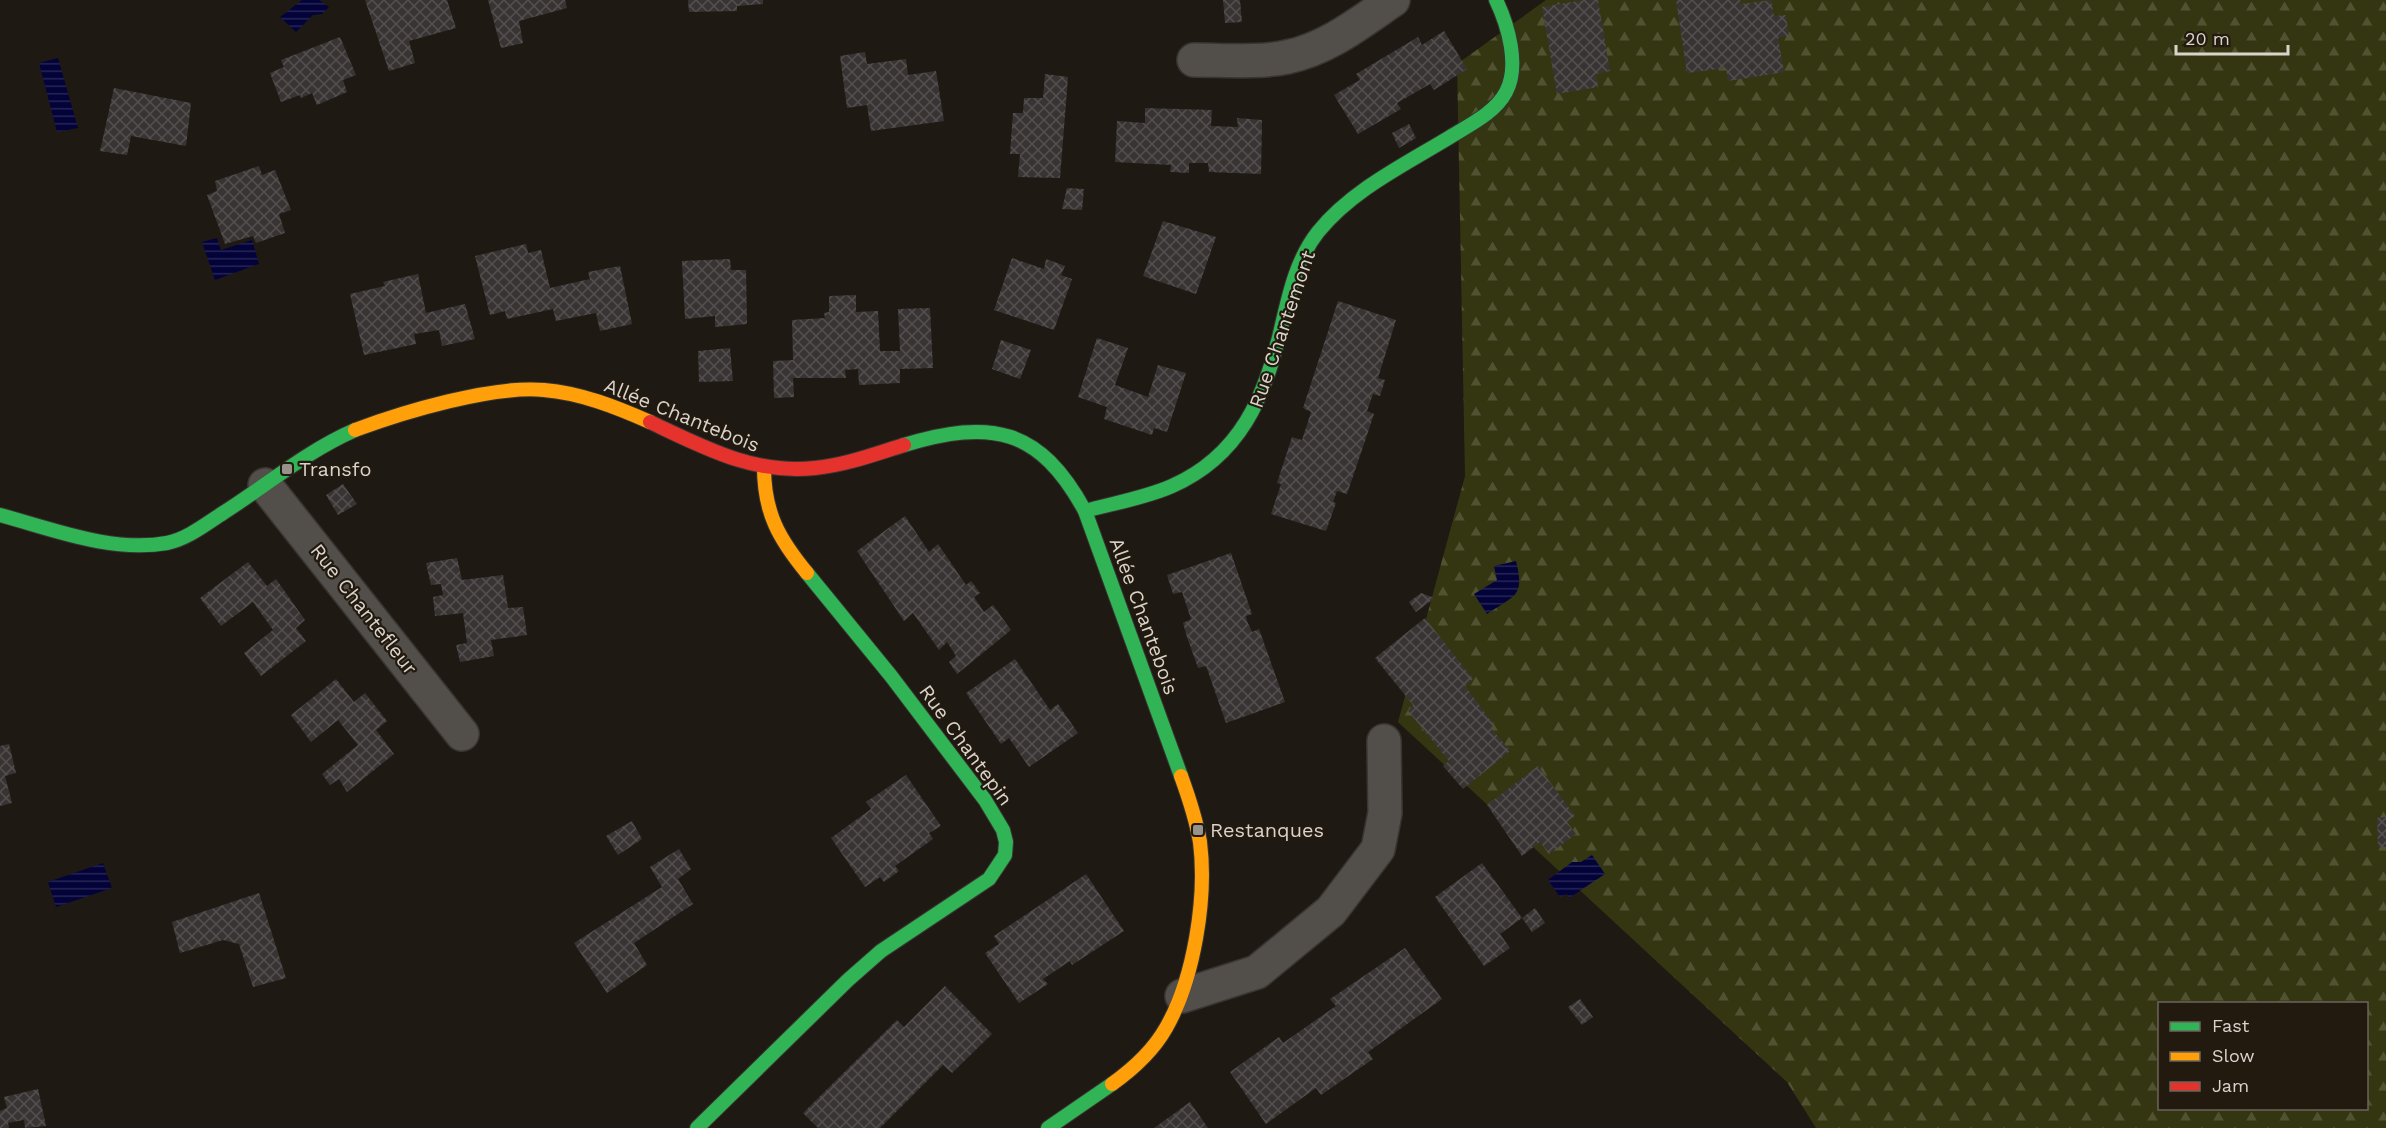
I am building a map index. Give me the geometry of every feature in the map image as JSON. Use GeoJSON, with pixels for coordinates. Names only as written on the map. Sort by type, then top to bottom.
{"type":"FeatureCollection","features":[{"type":"Feature","properties":{"kind":"street"},"geometry":{"type":"LineString","coordinates":[[1194,60],[1256,60],[1303,53],[1325,44],[1393,0]]}},
{"type":"Feature","properties":{"kind":"street","name":"Rue Chantemont"},"geometry":{"type":"LineString","coordinates":[[1085,512],[1172,486],[1192,476],[1226,448],[1249,422],[1270,375],[1297,274],[1317,234],[1347,203],[1470,125],[1491,109],[1506,93],[1511,80],[1511,62],[1504,20],[1496,0]]}},
{"type":"Feature","properties":{"kind":"street","name":"Allée Chantebois"},"geometry":{"type":"LineString","coordinates":[[0,515],[107,541],[132,544],[167,543],[197,530],[322,446],[370,424],[474,397],[530,389],[573,394],[594,400],[654,424],[732,460],[764,467],[807,471],[845,464],[939,436],[977,430],[997,432],[1031,447],[1062,471],[1085,512],[1186,788],[1198,830],[1201,864],[1197,919],[1182,996],[1170,1025],[1152,1048],[1110,1086],[1048,1128]]}},
{"type":"Feature","properties":{"kind":"street","name":"Rue Chantepin"},"geometry":{"type":"LineString","coordinates":[[697,1128],[848,980],[881,951],[989,879],[1005,855],[1006,842],[1003,830],[985,800],[891,676],[785,546],[774,525],[764,484],[764,467]]}},
{"type":"Feature","properties":{"kind":"street","name":"Rue Chantefleur"},"geometry":{"type":"LineString","coordinates":[[265,485],[462,734]]}},
{"type":"Feature","properties":{"kind":"street"},"geometry":{"type":"LineString","coordinates":[[1182,996],[1257,972],[1331,911],[1378,849],[1385,813],[1384,741]]}},
{"type":"Feature","properties":{"kind":"green space"},"geometry":{"type":"Polygon","coordinates":[[[1546,0],[2386,0],[2386,1128],[1816,1128],[1787,1082],[1398,722],[1465,476],[1457,64],[1546,0]]]}},
{"type":"Feature","properties":{"kind":"shaded area"},"geometry":{"type":"Polygon","coordinates":[[[302,0],[319,0],[329,7],[322,14],[313,15],[296,32],[280,17],[302,0]]]}},
{"type":"Feature","properties":{"kind":"shaded area"},"geometry":{"type":"Polygon","coordinates":[[[58,58],[78,128],[57,132],[39,63],[58,58]]]}},
{"type":"Feature","properties":{"kind":"shaded area"},"geometry":{"type":"Polygon","coordinates":[[[217,238],[221,250],[252,240],[259,264],[215,280],[202,242],[217,238]]]}},
{"type":"Feature","properties":{"kind":"shaded area"},"geometry":{"type":"Polygon","coordinates":[[[1516,561],[1518,589],[1511,598],[1487,614],[1474,594],[1497,580],[1494,566],[1516,561]]]}},
{"type":"Feature","properties":{"kind":"shaded area"},"geometry":{"type":"Polygon","coordinates":[[[1592,855],[1605,874],[1569,898],[1567,894],[1560,897],[1548,880],[1572,862],[1581,862],[1592,855]]]}},
{"type":"Feature","properties":{"kind":"shaded area"},"geometry":{"type":"Polygon","coordinates":[[[103,863],[112,888],[56,907],[48,882],[103,863]]]}},
{"type":"Feature","properties":{"kind":"building"},"geometry":{"type":"Polygon","coordinates":[[[365,0],[447,0],[456,28],[409,41],[415,63],[389,71],[365,0]]]}},
{"type":"Feature","properties":{"kind":"building"},"geometry":{"type":"Polygon","coordinates":[[[488,0],[565,0],[567,8],[519,21],[523,43],[501,48],[488,0]]]}},
{"type":"Feature","properties":{"kind":"building"},"geometry":{"type":"Polygon","coordinates":[[[688,0],[763,0],[763,4],[737,6],[737,11],[689,12],[688,0]]]}},
{"type":"Feature","properties":{"kind":"building"},"geometry":{"type":"Polygon","coordinates":[[[1223,0],[1240,0],[1242,22],[1225,23],[1223,0]]]}},
{"type":"Feature","properties":{"kind":"building"},"geometry":{"type":"Polygon","coordinates":[[[1598,0],[1610,71],[1596,74],[1598,87],[1557,94],[1542,7],[1598,0]]]}},
{"type":"Feature","properties":{"kind":"building"},"geometry":{"type":"Polygon","coordinates":[[[1676,0],[1740,0],[1741,4],[1771,0],[1774,16],[1786,15],[1789,36],[1778,38],[1784,72],[1728,81],[1726,68],[1687,73],[1676,0]]]}},
{"type":"Feature","properties":{"kind":"building"},"geometry":{"type":"Polygon","coordinates":[[[1444,31],[1467,69],[1434,90],[1430,84],[1397,103],[1401,109],[1358,134],[1334,95],[1360,80],[1356,74],[1418,37],[1422,45],[1444,31]]]}},
{"type":"Feature","properties":{"kind":"building"},"geometry":{"type":"Polygon","coordinates":[[[340,37],[356,75],[343,80],[347,92],[317,105],[312,93],[281,102],[270,73],[284,67],[281,60],[340,37]]]}},
{"type":"Feature","properties":{"kind":"building"},"geometry":{"type":"Polygon","coordinates":[[[865,52],[867,64],[906,59],[908,75],[936,71],[944,121],[871,131],[867,105],[847,108],[840,56],[865,52]]]}},
{"type":"Feature","properties":{"kind":"building"},"geometry":{"type":"Polygon","coordinates":[[[1045,74],[1068,77],[1060,178],[1018,177],[1020,154],[1010,154],[1013,113],[1023,113],[1024,98],[1043,98],[1045,74]]]}},
{"type":"Feature","properties":{"kind":"building"},"geometry":{"type":"Polygon","coordinates":[[[114,88],[191,103],[186,146],[131,136],[127,155],[100,151],[114,88]]]}},
{"type":"Feature","properties":{"kind":"building"},"geometry":{"type":"Polygon","coordinates":[[[1145,108],[1212,110],[1211,126],[1238,127],[1237,118],[1262,120],[1261,174],[1209,172],[1208,163],[1189,163],[1189,173],[1170,172],[1171,165],[1115,162],[1117,121],[1145,123],[1145,108]]]}},
{"type":"Feature","properties":{"kind":"building"},"geometry":{"type":"Polygon","coordinates":[[[1409,124],[1416,138],[1399,148],[1392,133],[1409,124]]]}},
{"type":"Feature","properties":{"kind":"building"},"geometry":{"type":"Polygon","coordinates":[[[259,166],[262,175],[275,170],[291,210],[279,214],[285,233],[256,243],[253,236],[225,244],[207,195],[217,191],[215,181],[259,166]]]}},
{"type":"Feature","properties":{"kind":"building"},"geometry":{"type":"Polygon","coordinates":[[[1067,188],[1084,189],[1082,210],[1062,209],[1067,188]]]}},
{"type":"Feature","properties":{"kind":"building"},"geometry":{"type":"Polygon","coordinates":[[[1163,221],[1216,237],[1196,294],[1143,276],[1163,221]]]}},
{"type":"Feature","properties":{"kind":"building"},"geometry":{"type":"Polygon","coordinates":[[[526,244],[528,253],[541,250],[550,288],[590,279],[588,272],[620,266],[632,324],[600,331],[596,313],[556,321],[553,309],[507,319],[505,311],[490,315],[475,256],[526,244]]]}},
{"type":"Feature","properties":{"kind":"building"},"geometry":{"type":"Polygon","coordinates":[[[1012,258],[1044,269],[1046,259],[1065,266],[1061,275],[1072,279],[1054,330],[994,310],[1012,258]]]}},
{"type":"Feature","properties":{"kind":"building"},"geometry":{"type":"Polygon","coordinates":[[[730,259],[731,270],[746,270],[747,324],[715,327],[715,316],[685,319],[682,261],[730,259]]]}},
{"type":"Feature","properties":{"kind":"building"},"geometry":{"type":"Polygon","coordinates":[[[418,274],[426,313],[465,304],[475,339],[442,346],[439,330],[414,334],[416,344],[364,355],[350,294],[385,286],[383,282],[418,274]]]}},
{"type":"Feature","properties":{"kind":"building"},"geometry":{"type":"Polygon","coordinates":[[[856,295],[856,312],[878,311],[880,351],[900,351],[898,309],[930,308],[933,368],[900,369],[900,383],[859,385],[858,369],[845,370],[846,378],[793,378],[794,397],[774,398],[773,361],[793,360],[792,320],[825,318],[824,313],[829,312],[829,296],[856,295]]]}},
{"type":"Feature","properties":{"kind":"building"},"geometry":{"type":"Polygon","coordinates":[[[1338,301],[1396,320],[1378,378],[1385,380],[1380,396],[1373,394],[1367,411],[1374,414],[1347,494],[1337,491],[1333,502],[1336,503],[1326,531],[1271,514],[1281,484],[1277,483],[1292,437],[1302,440],[1311,412],[1303,408],[1338,301]]]}},
{"type":"Feature","properties":{"kind":"building"},"geometry":{"type":"Polygon","coordinates":[[[1097,338],[1128,348],[1115,385],[1148,397],[1158,365],[1186,373],[1167,432],[1154,428],[1152,435],[1104,419],[1107,407],[1078,397],[1097,338]]]}},
{"type":"Feature","properties":{"kind":"building"},"geometry":{"type":"Polygon","coordinates":[[[1001,340],[1031,350],[1020,379],[992,369],[1001,340]]]}},
{"type":"Feature","properties":{"kind":"building"},"geometry":{"type":"Polygon","coordinates":[[[730,348],[733,381],[699,382],[698,351],[730,348]]]}},
{"type":"Feature","properties":{"kind":"building"},"geometry":{"type":"Polygon","coordinates":[[[343,484],[357,504],[338,515],[326,495],[343,484]]]}},
{"type":"Feature","properties":{"kind":"building"},"geometry":{"type":"Polygon","coordinates":[[[905,516],[929,552],[938,544],[966,585],[971,581],[980,593],[974,597],[984,612],[993,605],[1011,630],[957,674],[949,662],[956,656],[947,642],[939,650],[913,613],[904,621],[857,551],[905,516]]]}},
{"type":"Feature","properties":{"kind":"building"},"geometry":{"type":"Polygon","coordinates":[[[1231,553],[1252,614],[1246,616],[1247,621],[1252,632],[1259,629],[1285,702],[1226,723],[1206,666],[1198,668],[1187,637],[1183,623],[1191,619],[1182,592],[1173,594],[1167,575],[1231,553]]]}},
{"type":"Feature","properties":{"kind":"building"},"geometry":{"type":"Polygon","coordinates":[[[457,558],[462,580],[503,575],[508,608],[523,607],[527,635],[491,640],[494,656],[460,662],[456,645],[467,643],[463,613],[435,616],[433,597],[443,595],[441,584],[431,585],[426,563],[457,558]]]}},
{"type":"Feature","properties":{"kind":"building"},"geometry":{"type":"Polygon","coordinates":[[[248,562],[267,586],[276,579],[305,620],[296,628],[306,641],[261,676],[244,653],[273,630],[253,602],[221,626],[200,598],[248,562]]]}},
{"type":"Feature","properties":{"kind":"building"},"geometry":{"type":"Polygon","coordinates":[[[1421,593],[1435,598],[1416,612],[1409,602],[1421,593]]]}},
{"type":"Feature","properties":{"kind":"building"},"geometry":{"type":"Polygon","coordinates":[[[1425,618],[1473,679],[1465,686],[1494,725],[1491,728],[1510,751],[1463,789],[1443,766],[1449,761],[1408,711],[1413,705],[1375,658],[1425,618]]]}},
{"type":"Feature","properties":{"kind":"building"},"geometry":{"type":"Polygon","coordinates":[[[1015,659],[1050,710],[1058,704],[1078,733],[1029,767],[1009,738],[1001,744],[966,693],[1015,659]]]}},
{"type":"Feature","properties":{"kind":"building"},"geometry":{"type":"Polygon","coordinates":[[[336,679],[354,702],[365,693],[387,721],[376,730],[394,754],[347,792],[339,779],[330,785],[322,774],[358,745],[338,720],[311,742],[291,715],[336,679]]]}},
{"type":"Feature","properties":{"kind":"building"},"geometry":{"type":"Polygon","coordinates":[[[9,744],[16,773],[5,776],[12,803],[0,806],[0,746],[9,744]]]}},
{"type":"Feature","properties":{"kind":"building"},"geometry":{"type":"Polygon","coordinates":[[[1538,766],[1575,816],[1567,822],[1576,834],[1549,854],[1540,842],[1522,856],[1487,805],[1538,766]]]}},
{"type":"Feature","properties":{"kind":"building"},"geometry":{"type":"Polygon","coordinates":[[[906,775],[941,826],[929,833],[933,839],[895,866],[899,871],[884,882],[880,877],[865,887],[831,838],[871,809],[866,802],[906,775]]]}},
{"type":"Feature","properties":{"kind":"building"},"geometry":{"type":"Polygon","coordinates":[[[2386,817],[2386,847],[2378,847],[2377,818],[2386,817]]]}},
{"type":"Feature","properties":{"kind":"building"},"geometry":{"type":"Polygon","coordinates":[[[632,821],[642,839],[618,855],[606,836],[632,821]]]}},
{"type":"Feature","properties":{"kind":"building"},"geometry":{"type":"Polygon","coordinates":[[[679,849],[691,869],[678,879],[693,904],[634,943],[647,965],[607,993],[574,943],[662,887],[650,867],[679,849]]]}},
{"type":"Feature","properties":{"kind":"building"},"geometry":{"type":"Polygon","coordinates":[[[1482,863],[1522,918],[1500,934],[1510,948],[1484,966],[1435,897],[1482,863]]]}},
{"type":"Feature","properties":{"kind":"building"},"geometry":{"type":"Polygon","coordinates":[[[1086,874],[1124,931],[1072,965],[1070,961],[1043,979],[1048,984],[1019,1003],[985,953],[999,944],[994,936],[1086,874]]]}},
{"type":"Feature","properties":{"kind":"building"},"geometry":{"type":"Polygon","coordinates":[[[259,893],[286,978],[253,987],[239,944],[223,940],[180,953],[172,922],[259,893]]]}},
{"type":"Feature","properties":{"kind":"building"},"geometry":{"type":"Polygon","coordinates":[[[1535,908],[1545,923],[1532,932],[1522,918],[1535,908]]]}},
{"type":"Feature","properties":{"kind":"building"},"geometry":{"type":"Polygon","coordinates":[[[1405,948],[1442,999],[1368,1052],[1373,1059],[1321,1095],[1316,1088],[1266,1124],[1230,1072],[1279,1037],[1283,1043],[1336,1006],[1330,999],[1405,948]]]}},
{"type":"Feature","properties":{"kind":"building"},"geometry":{"type":"Polygon","coordinates":[[[945,986],[992,1034],[952,1073],[943,1065],[880,1128],[818,1128],[803,1113],[897,1020],[904,1027],[945,986]]]}},
{"type":"Feature","properties":{"kind":"building"},"geometry":{"type":"Polygon","coordinates":[[[1580,999],[1593,1017],[1582,1025],[1568,1007],[1580,999]]]}},
{"type":"Feature","properties":{"kind":"building"},"geometry":{"type":"Polygon","coordinates":[[[38,1089],[46,1126],[25,1128],[24,1120],[8,1123],[9,1128],[0,1128],[0,1111],[7,1108],[4,1097],[38,1089]]]}},
{"type":"Feature","properties":{"kind":"building"},"geometry":{"type":"Polygon","coordinates":[[[1190,1102],[1208,1128],[1154,1128],[1161,1123],[1190,1102]]]}},
{"type":"Feature","properties":{"kind":"traffic: fast"},"geometry":{"type":"LineString","coordinates":[[1085,511],[1172,486],[1196,473],[1232,441],[1246,422],[1267,378],[1294,278],[1304,254],[1318,232],[1346,203],[1397,168],[1481,118],[1506,92],[1512,70],[1511,46],[1505,21],[1496,0]]}},
{"type":"Feature","properties":{"kind":"traffic: fast"},"geometry":{"type":"LineString","coordinates":[[0,515],[61,533],[104,542],[125,545],[167,543],[196,531],[304,458],[355,430]]}},
{"type":"Feature","properties":{"kind":"traffic: fast"},"geometry":{"type":"LineString","coordinates":[[904,445],[963,433],[987,432],[1010,437],[1030,446],[1050,462],[1068,483],[1085,511],[1181,776]]}},
{"type":"Feature","properties":{"kind":"traffic: fast"},"geometry":{"type":"LineString","coordinates":[[697,1128],[848,980],[881,951],[989,879],[1005,855],[1006,842],[1003,830],[985,800],[891,676],[807,573]]}},
{"type":"Feature","properties":{"kind":"traffic: fast"},"geometry":{"type":"LineString","coordinates":[[1048,1128],[1112,1084]]}},
{"type":"Feature","properties":{"kind":"traffic: slow"},"geometry":{"type":"LineString","coordinates":[[355,430],[448,401],[523,390],[544,390],[585,397],[650,422]]}},
{"type":"Feature","properties":{"kind":"traffic: slow"},"geometry":{"type":"LineString","coordinates":[[764,467],[770,512],[788,549],[807,573]]}},
{"type":"Feature","properties":{"kind":"traffic: slow"},"geometry":{"type":"LineString","coordinates":[[1112,1084],[1142,1059],[1161,1036],[1176,1008],[1191,962],[1200,913],[1202,864],[1196,825],[1181,776]]}},
{"type":"Feature","properties":{"kind":"traffic: jam"},"geometry":{"type":"LineString","coordinates":[[650,422],[730,457],[750,463],[793,469],[827,467],[904,445]]}},
{"type":"Feature","properties":{"kind":"place","name":"Transfo"},"geometry":{"type":"Point","coordinates":[287,469]}},
{"type":"Feature","properties":{"kind":"place","name":"Restanques"},"geometry":{"type":"Point","coordinates":[1198,830]}}]}
